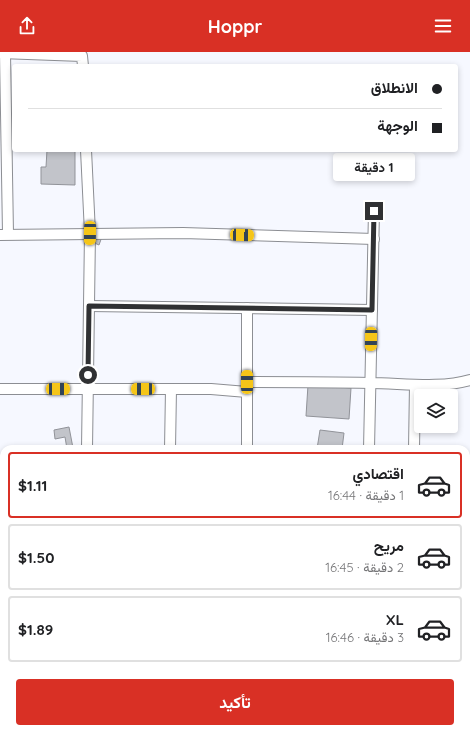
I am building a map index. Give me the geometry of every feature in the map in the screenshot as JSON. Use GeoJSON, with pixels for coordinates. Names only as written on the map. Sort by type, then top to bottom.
{"type":"FeatureCollection","features":[{"type":"Feature","properties":{"kind":"street"},"geometry":{"type":"LineString","coordinates":[[83,64],[82,56],[2,53],[4,234],[183,233],[374,239]]}},
{"type":"Feature","properties":{"kind":"street"},"geometry":{"type":"LineString","coordinates":[[86,152],[90,233],[86,445]]}},
{"type":"Feature","properties":{"kind":"street"},"geometry":{"type":"LineString","coordinates":[[369,445],[374,211]]}},
{"type":"Feature","properties":{"kind":"street"},"geometry":{"type":"LineString","coordinates":[[89,306],[372,310]]}},
{"type":"Feature","properties":{"kind":"street"},"geometry":{"type":"LineString","coordinates":[[247,308],[247,445]]}},
{"type":"Feature","properties":{"kind":"street"},"geometry":{"type":"LineString","coordinates":[[0,389],[211,389],[370,383],[415,385],[460,383],[470,380]]}},
{"type":"Feature","properties":{"kind":"street"},"geometry":{"type":"LineString","coordinates":[[414,445],[415,385]]}},
{"type":"Feature","properties":{"kind":"street"},"geometry":{"type":"LineString","coordinates":[[170,445],[171,389]]}},
{"type":"Feature","properties":{"kind":"building"},"geometry":{"type":"Polygon","coordinates":[[[47,152],[75,152],[75,185],[41,184],[41,167],[46,167],[47,152]]]}},
{"type":"Feature","properties":{"kind":"building"},"geometry":{"type":"Polygon","coordinates":[[[95,228],[104,231],[99,245],[90,241],[95,228]]]}},
{"type":"Feature","properties":{"kind":"building"},"geometry":{"type":"Polygon","coordinates":[[[308,385],[351,388],[349,419],[306,416],[308,385]]]}},
{"type":"Feature","properties":{"kind":"building"},"geometry":{"type":"Polygon","coordinates":[[[69,427],[72,445],[66,445],[65,437],[55,439],[54,430],[69,427]]]}},
{"type":"Feature","properties":{"kind":"building"},"geometry":{"type":"Polygon","coordinates":[[[320,430],[344,433],[342,445],[318,445],[320,430]]]}},
{"type":"Feature","properties":{"kind":"route"},"geometry":{"type":"LineString","coordinates":[[88,375],[89,306],[372,310],[374,211]]}}]}
